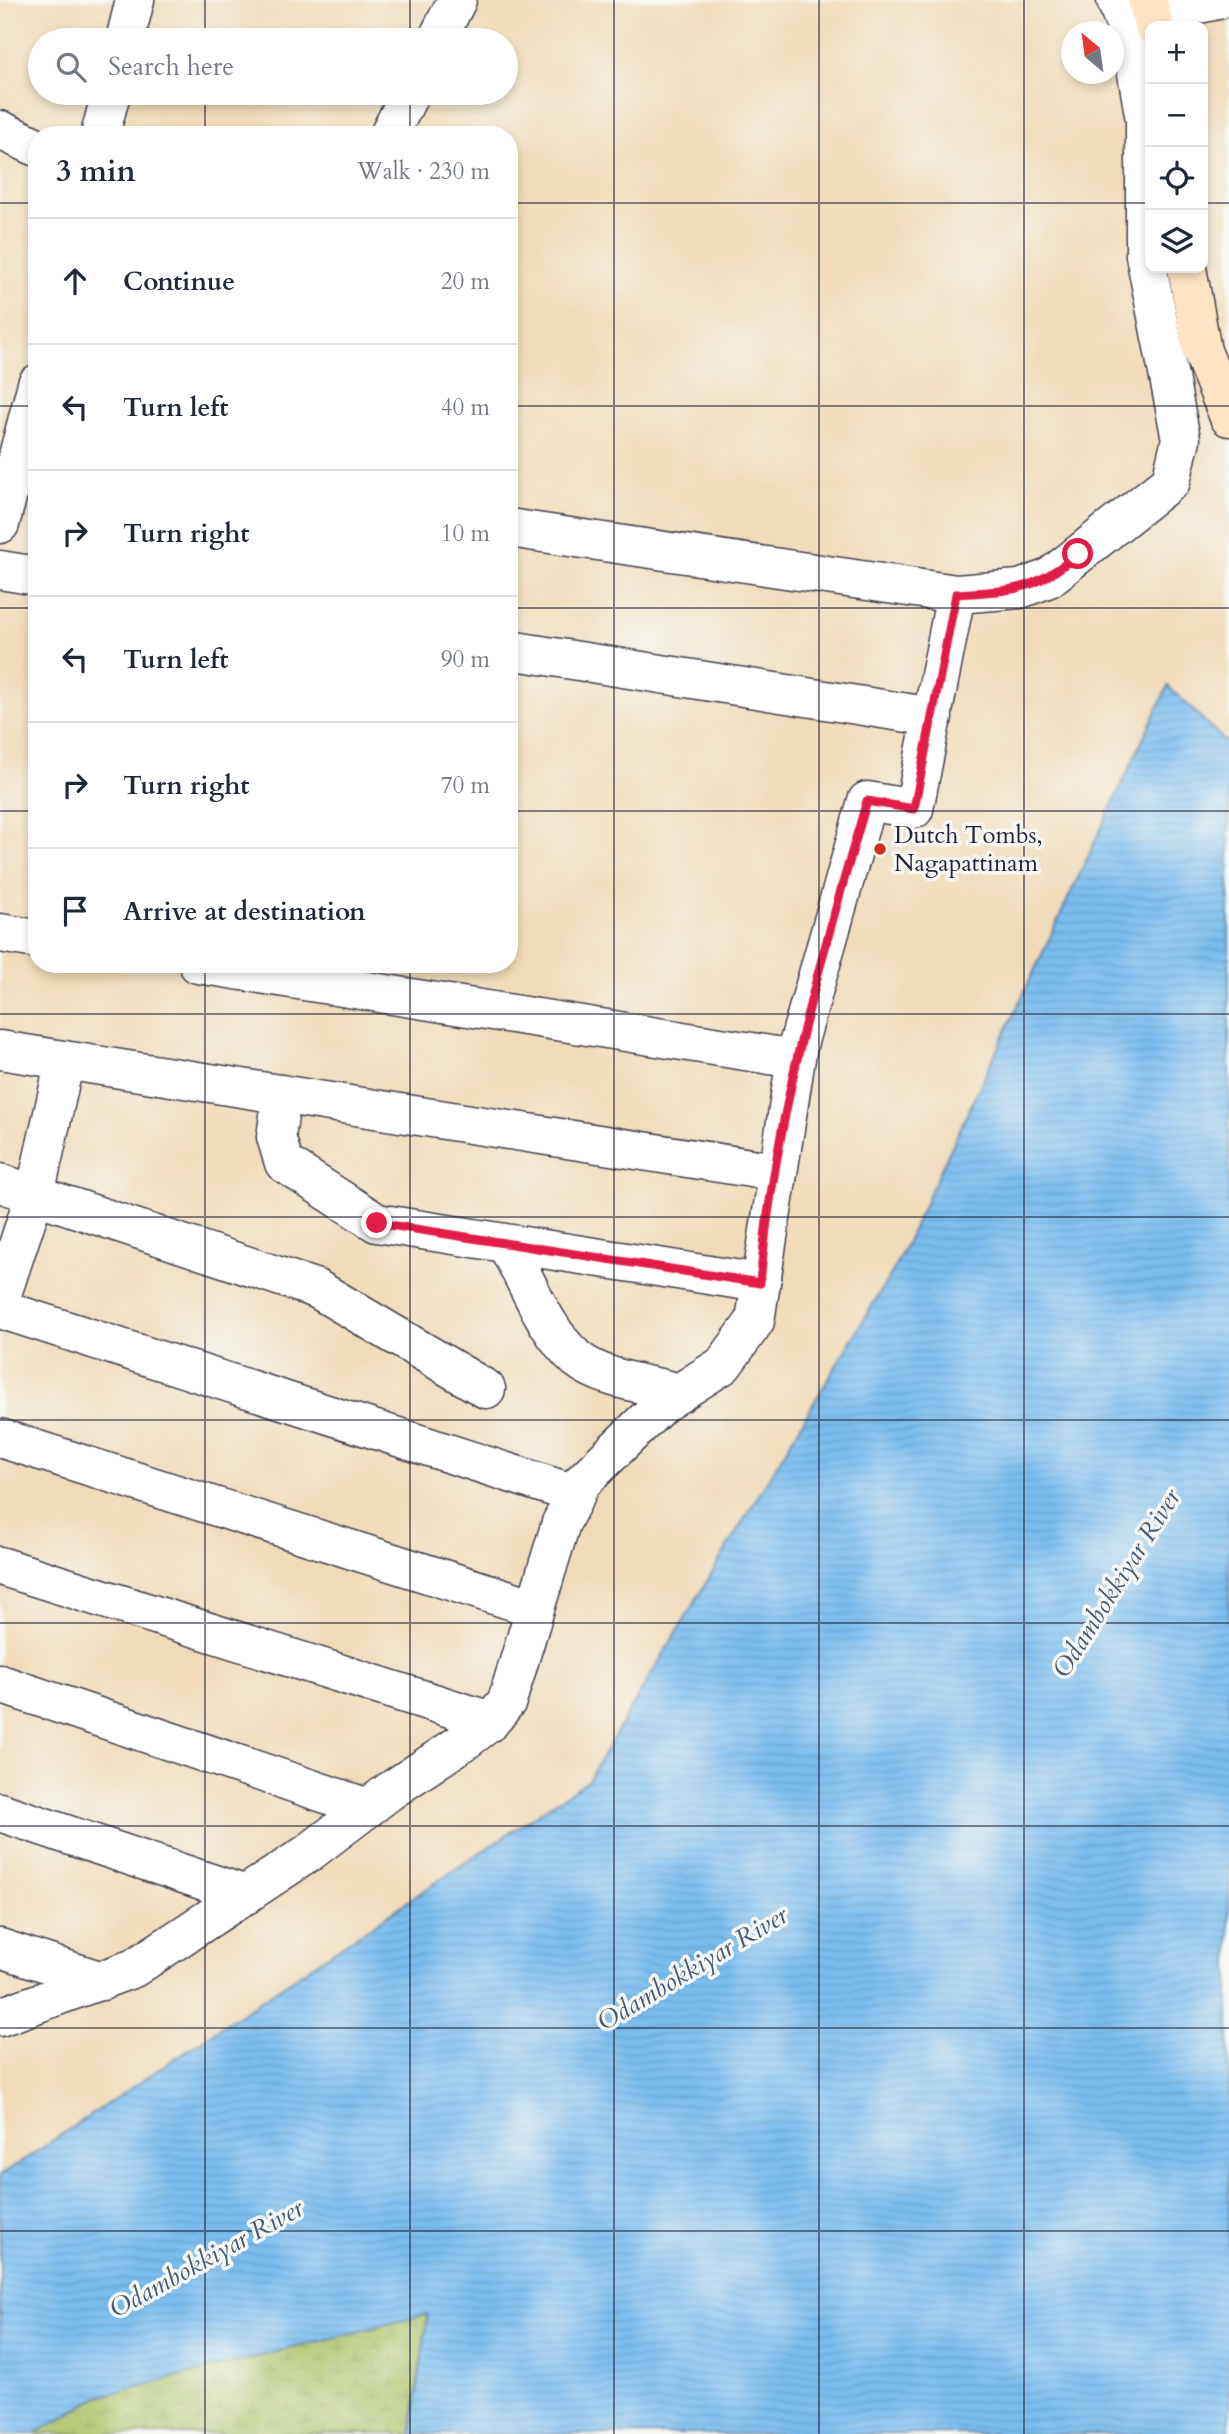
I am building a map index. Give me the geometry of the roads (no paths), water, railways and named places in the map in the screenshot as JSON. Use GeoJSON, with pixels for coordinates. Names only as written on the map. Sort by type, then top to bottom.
{"type":"FeatureCollection","features":[{"type":"Feature","properties":{"kind":"main road"},"geometry":{"type":"LineString","coordinates":[[1188,273],[1202,351],[1229,417]]}},
{"type":"Feature","properties":{"kind":"street"},"geometry":{"type":"LineString","coordinates":[[128,28],[135,0]]}},
{"type":"Feature","properties":{"kind":"street"},"geometry":{"type":"LineString","coordinates":[[443,28],[457,0]]}},
{"type":"Feature","properties":{"kind":"street"},"geometry":{"type":"LineString","coordinates":[[518,529],[956,594],[1020,589],[1049,578],[1171,481],[1181,439],[1145,254],[1145,120],[1132,44],[1116,0]]}},
{"type":"Feature","properties":{"kind":"street"},"geometry":{"type":"LineString","coordinates":[[1151,14],[1218,0]]}},
{"type":"Feature","properties":{"kind":"street"},"geometry":{"type":"LineString","coordinates":[[102,126],[108,105]]}},
{"type":"Feature","properties":{"kind":"street"},"geometry":{"type":"LineString","coordinates":[[394,126],[404,105]]}},
{"type":"Feature","properties":{"kind":"street"},"geometry":{"type":"LineString","coordinates":[[0,130],[28,143]]}},
{"type":"Feature","properties":{"kind":"street"},"geometry":{"type":"LineString","coordinates":[[0,524],[28,457]]}},
{"type":"Feature","properties":{"kind":"street"},"geometry":{"type":"LineString","coordinates":[[0,570],[28,575]]}},
{"type":"Feature","properties":{"kind":"street"},"geometry":{"type":"LineString","coordinates":[[0,2017],[134,1968],[246,1895],[491,1721],[507,1701],[561,1523],[575,1494],[589,1475],[662,1404],[723,1365],[755,1321],[795,1059],[822,951],[867,801],[914,809],[956,594]]}},
{"type":"Feature","properties":{"kind":"street"},"geometry":{"type":"LineString","coordinates":[[518,651],[933,717]]}},
{"type":"Feature","properties":{"kind":"street"},"geometry":{"type":"LineString","coordinates":[[0,933],[28,938]]}},
{"type":"Feature","properties":{"kind":"street"},"geometry":{"type":"LineString","coordinates":[[255,973],[795,1059]]}},
{"type":"Feature","properties":{"kind":"street"},"geometry":{"type":"LineString","coordinates":[[0,1050],[776,1172]]}},
{"type":"Feature","properties":{"kind":"street"},"geometry":{"type":"LineString","coordinates":[[0,1300],[17,1188],[65,1060]]}},
{"type":"Feature","properties":{"kind":"street"},"geometry":{"type":"LineString","coordinates":[[282,1094],[276,1122],[278,1151],[284,1163],[377,1223],[760,1283]]}},
{"type":"Feature","properties":{"kind":"street"},"geometry":{"type":"LineString","coordinates":[[17,1188],[317,1289],[486,1389]]}},
{"type":"Feature","properties":{"kind":"street"},"geometry":{"type":"LineString","coordinates":[[506,1244],[539,1306],[579,1360],[622,1378],[680,1393]]}},
{"type":"Feature","properties":{"kind":"street"},"geometry":{"type":"LineString","coordinates":[[0,1309],[575,1494]]}},
{"type":"Feature","properties":{"kind":"street"},"geometry":{"type":"LineString","coordinates":[[0,1438],[535,1608]]}},
{"type":"Feature","properties":{"kind":"street"},"geometry":{"type":"LineString","coordinates":[[0,1566],[491,1721]]}},
{"type":"Feature","properties":{"kind":"street"},"geometry":{"type":"LineString","coordinates":[[0,1684],[368,1808]]}},
{"type":"Feature","properties":{"kind":"street"},"geometry":{"type":"LineString","coordinates":[[0,1812],[246,1895]]}},
{"type":"Feature","properties":{"kind":"street"},"geometry":{"type":"LineString","coordinates":[[0,1948],[102,1981]]}},
{"type":"Feature","properties":{"kind":"water","name":"Odambokkiyar River"},"geometry":{"type":"Polygon","coordinates":[[[1168,686],[1229,745],[1229,2434],[411,2434],[428,2314],[98,2397],[34,2434],[0,2434],[0,2176],[588,1780],[894,1269],[1168,686]]]}},
{"type":"Feature","properties":{"kind":"place","name":"Dutch Tombs, Nagapattinam"},"geometry":{"type":"Point","coordinates":[880,849]}}]}
